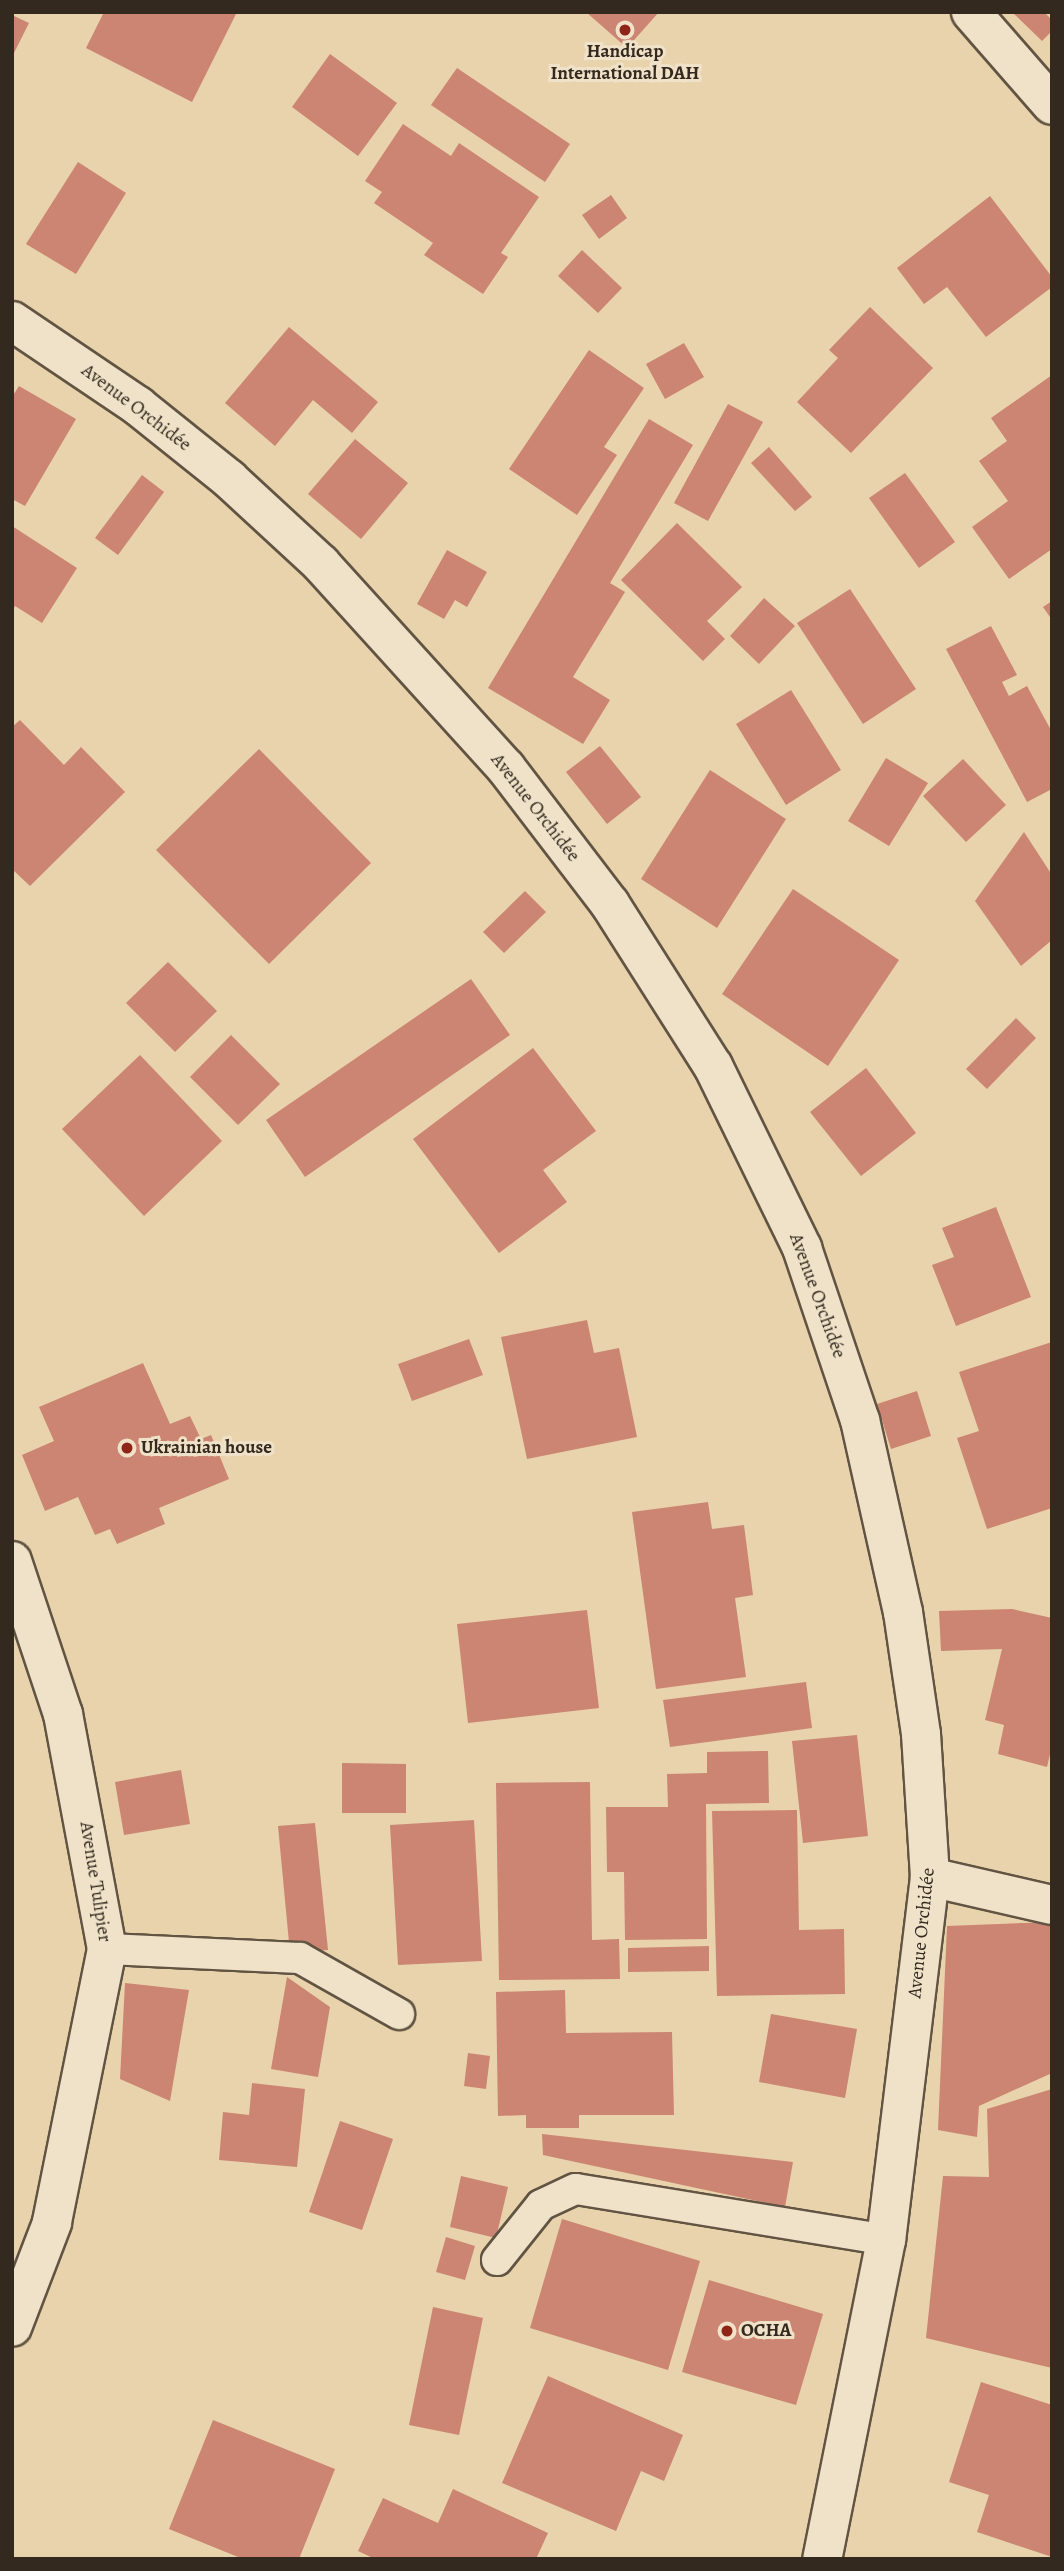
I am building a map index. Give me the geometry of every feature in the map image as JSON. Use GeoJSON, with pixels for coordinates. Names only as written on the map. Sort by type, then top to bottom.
{"type":"FeatureCollection","features":[{"type":"Feature","properties":{"kind":"street"},"geometry":{"type":"LineString","coordinates":[[971,12],[1052,105]]}},
{"type":"Feature","properties":{"kind":"street","name":"Avenue Orchidée"},"geometry":{"type":"LineString","coordinates":[[12,321],[138,405],[229,480],[321,564],[506,768],[610,904],[713,1066],[802,1248],[860,1420],[903,1612],[921,1734],[930,1877],[887,2240],[822,2559]]}},
{"type":"Feature","properties":{"kind":"street","name":"Avenue Tulipier"},"geometry":{"type":"LineString","coordinates":[[12,1561],[63,1714],[107,1949],[52,2223],[12,2328]]}},
{"type":"Feature","properties":{"kind":"street"},"geometry":{"type":"LineString","coordinates":[[930,1877],[1052,1905]]}},
{"type":"Feature","properties":{"kind":"lane"},"geometry":{"type":"LineString","coordinates":[[107,1949],[300,1958],[398,2014]]}},
{"type":"Feature","properties":{"kind":"lane"},"geometry":{"type":"LineString","coordinates":[[497,2260],[541,2205],[576,2189],[887,2240]]}},
{"type":"Feature","properties":{"kind":"building"},"geometry":{"type":"Polygon","coordinates":[[[104,12],[237,12],[192,102],[86,48],[104,12]]]}},
{"type":"Feature","properties":{"kind":"building","name":"Handicap International DAH"},"geometry":{"type":"Polygon","coordinates":[[[586,12],[659,12],[627,48],[586,12]]]}},
{"type":"Feature","properties":{"kind":"building"},"geometry":{"type":"Polygon","coordinates":[[[1012,12],[1044,12],[1052,20],[1052,31],[1042,41],[1012,12]]]}},
{"type":"Feature","properties":{"kind":"building"},"geometry":{"type":"Polygon","coordinates":[[[12,15],[29,23],[12,57],[12,15]]]}},
{"type":"Feature","properties":{"kind":"building"},"geometry":{"type":"Polygon","coordinates":[[[330,54],[397,103],[358,156],[292,107],[330,54]]]}},
{"type":"Feature","properties":{"kind":"building"},"geometry":{"type":"Polygon","coordinates":[[[457,68],[570,144],[545,182],[431,105],[457,68]]]}},
{"type":"Feature","properties":{"kind":"building"},"geometry":{"type":"Polygon","coordinates":[[[403,124],[451,156],[459,143],[539,197],[501,253],[508,257],[483,294],[424,255],[433,243],[374,203],[382,192],[365,181],[403,124]]]}},
{"type":"Feature","properties":{"kind":"building"},"geometry":{"type":"Polygon","coordinates":[[[78,162],[126,193],[76,274],[26,244],[78,162]]]}},
{"type":"Feature","properties":{"kind":"building"},"geometry":{"type":"Polygon","coordinates":[[[611,195],[627,218],[599,239],[582,215],[611,195]]]}},
{"type":"Feature","properties":{"kind":"building"},"geometry":{"type":"Polygon","coordinates":[[[990,196],[1052,277],[1052,287],[986,337],[947,287],[924,304],[897,268],[990,196]]]}},
{"type":"Feature","properties":{"kind":"building"},"geometry":{"type":"Polygon","coordinates":[[[582,250],[622,288],[598,313],[558,276],[582,250]]]}},
{"type":"Feature","properties":{"kind":"building"},"geometry":{"type":"Polygon","coordinates":[[[870,307],[933,368],[851,453],[797,402],[838,358],[829,350],[870,307]]]}},
{"type":"Feature","properties":{"kind":"building"},"geometry":{"type":"Polygon","coordinates":[[[289,327],[378,402],[352,433],[313,400],[275,446],[225,403],[289,327]]]}},
{"type":"Feature","properties":{"kind":"building"},"geometry":{"type":"Polygon","coordinates":[[[684,343],[704,377],[665,399],[646,364],[684,343]]]}},
{"type":"Feature","properties":{"kind":"building"},"geometry":{"type":"Polygon","coordinates":[[[589,350],[644,388],[604,447],[617,455],[577,515],[509,469],[589,350]]]}},
{"type":"Feature","properties":{"kind":"building"},"geometry":{"type":"Polygon","coordinates":[[[1052,375],[1052,549],[1009,579],[972,527],[1008,501],[979,461],[1007,441],[991,418],[1052,375]]]}},
{"type":"Feature","properties":{"kind":"building"},"geometry":{"type":"Polygon","coordinates":[[[19,386],[76,419],[25,506],[12,499],[12,397],[19,386]]]}},
{"type":"Feature","properties":{"kind":"building"},"geometry":{"type":"Polygon","coordinates":[[[728,404],[763,422],[708,521],[674,503],[728,404]]]}},
{"type":"Feature","properties":{"kind":"building"},"geometry":{"type":"Polygon","coordinates":[[[649,419],[693,445],[610,583],[625,592],[573,677],[610,700],[583,744],[488,688],[649,419]]]}},
{"type":"Feature","properties":{"kind":"building"},"geometry":{"type":"Polygon","coordinates":[[[355,439],[408,483],[361,539],[308,494],[355,439]]]}},
{"type":"Feature","properties":{"kind":"building"},"geometry":{"type":"Polygon","coordinates":[[[769,447],[812,497],[795,511],[751,463],[769,447]]]}},
{"type":"Feature","properties":{"kind":"building"},"geometry":{"type":"Polygon","coordinates":[[[905,473],[955,542],[919,568],[869,498],[905,473]]]}},
{"type":"Feature","properties":{"kind":"building"},"geometry":{"type":"Polygon","coordinates":[[[142,475],[164,492],[118,555],[95,538],[142,475]]]}},
{"type":"Feature","properties":{"kind":"building"},"geometry":{"type":"Polygon","coordinates":[[[677,523],[742,587],[707,621],[725,639],[703,661],[621,580],[677,523]]]}},
{"type":"Feature","properties":{"kind":"building"},"geometry":{"type":"Polygon","coordinates":[[[12,526],[77,568],[42,623],[15,606],[12,612],[12,526]]]}},
{"type":"Feature","properties":{"kind":"building"},"geometry":{"type":"Polygon","coordinates":[[[447,550],[487,572],[467,607],[455,600],[444,619],[417,604],[447,550]]]}},
{"type":"Feature","properties":{"kind":"building"},"geometry":{"type":"Polygon","coordinates":[[[850,589],[916,689],[863,724],[797,623],[850,589]]]}},
{"type":"Feature","properties":{"kind":"building"},"geometry":{"type":"Polygon","coordinates":[[[764,598],[795,626],[759,664],[730,636],[764,598]]]}},
{"type":"Feature","properties":{"kind":"building"},"geometry":{"type":"Polygon","coordinates":[[[1052,601],[1052,620],[1043,607],[1052,601]]]}},
{"type":"Feature","properties":{"kind":"building"},"geometry":{"type":"Polygon","coordinates":[[[991,626],[1017,675],[1002,682],[1009,696],[1027,686],[1052,732],[1052,789],[1027,802],[946,649],[991,626]]]}},
{"type":"Feature","properties":{"kind":"building"},"geometry":{"type":"Polygon","coordinates":[[[791,690],[841,770],[786,805],[736,724],[791,690]]]}},
{"type":"Feature","properties":{"kind":"building"},"geometry":{"type":"Polygon","coordinates":[[[20,720],[64,765],[81,747],[125,792],[30,886],[12,869],[12,727],[20,720]]]}},
{"type":"Feature","properties":{"kind":"building"},"geometry":{"type":"Polygon","coordinates":[[[600,746],[641,797],[607,824],[566,772],[600,746]]]}},
{"type":"Feature","properties":{"kind":"building"},"geometry":{"type":"Polygon","coordinates":[[[259,749],[371,863],[269,964],[156,850],[259,749]]]}},
{"type":"Feature","properties":{"kind":"building"},"geometry":{"type":"Polygon","coordinates":[[[886,758],[928,783],[889,846],[848,821],[886,758]]]}},
{"type":"Feature","properties":{"kind":"building"},"geometry":{"type":"Polygon","coordinates":[[[963,759],[1006,805],[966,842],[923,796],[963,759]]]}},
{"type":"Feature","properties":{"kind":"building"},"geometry":{"type":"Polygon","coordinates":[[[710,770],[786,819],[717,928],[641,879],[710,770]]]}},
{"type":"Feature","properties":{"kind":"building"},"geometry":{"type":"Polygon","coordinates":[[[1024,832],[1052,875],[1052,940],[1021,966],[975,901],[1024,832]]]}},
{"type":"Feature","properties":{"kind":"building"},"geometry":{"type":"Polygon","coordinates":[[[793,889],[899,960],[828,1066],[722,994],[793,889]]]}},
{"type":"Feature","properties":{"kind":"building"},"geometry":{"type":"Polygon","coordinates":[[[525,891],[546,912],[504,953],[483,932],[525,891]]]}},
{"type":"Feature","properties":{"kind":"building"},"geometry":{"type":"Polygon","coordinates":[[[168,962],[217,1011],[175,1052],[126,1003],[168,962]]]}},
{"type":"Feature","properties":{"kind":"building"},"geometry":{"type":"Polygon","coordinates":[[[471,979],[510,1035],[305,1177],[266,1120],[471,979]]]}},
{"type":"Feature","properties":{"kind":"building"},"geometry":{"type":"Polygon","coordinates":[[[1016,1018],[1036,1038],[987,1089],[966,1069],[1016,1018]]]}},
{"type":"Feature","properties":{"kind":"building"},"geometry":{"type":"Polygon","coordinates":[[[231,1035],[280,1084],[238,1125],[190,1077],[231,1035]]]}},
{"type":"Feature","properties":{"kind":"building"},"geometry":{"type":"Polygon","coordinates":[[[533,1048],[596,1131],[543,1170],[567,1202],[499,1253],[413,1139],[533,1048]]]}},
{"type":"Feature","properties":{"kind":"building"},"geometry":{"type":"Polygon","coordinates":[[[140,1055],[222,1141],[144,1216],[62,1129],[140,1055]]]}},
{"type":"Feature","properties":{"kind":"building"},"geometry":{"type":"Polygon","coordinates":[[[866,1068],[916,1133],[861,1176],[810,1112],[866,1068]]]}},
{"type":"Feature","properties":{"kind":"building"},"geometry":{"type":"Polygon","coordinates":[[[996,1207],[1031,1297],[956,1326],[932,1265],[954,1257],[942,1228],[996,1207]]]}},
{"type":"Feature","properties":{"kind":"building"},"geometry":{"type":"Polygon","coordinates":[[[587,1320],[594,1353],[619,1348],[637,1437],[527,1459],[501,1337],[587,1320]]]}},
{"type":"Feature","properties":{"kind":"building"},"geometry":{"type":"Polygon","coordinates":[[[469,1339],[483,1375],[412,1401],[398,1364],[469,1339]]]}},
{"type":"Feature","properties":{"kind":"building"},"geometry":{"type":"Polygon","coordinates":[[[1052,1342],[1052,1508],[987,1529],[957,1438],[979,1431],[959,1372],[1052,1342]]]}},
{"type":"Feature","properties":{"kind":"building","name":"Ukrainian house"},"geometry":{"type":"Polygon","coordinates":[[[143,1363],[170,1424],[190,1416],[201,1439],[211,1435],[229,1479],[159,1508],[165,1524],[117,1544],[110,1529],[95,1535],[78,1497],[45,1511],[22,1455],[54,1441],[39,1407],[143,1363]]]}},
{"type":"Feature","properties":{"kind":"building"},"geometry":{"type":"Polygon","coordinates":[[[917,1391],[931,1436],[891,1449],[877,1404],[917,1391]]]}},
{"type":"Feature","properties":{"kind":"building"},"geometry":{"type":"Polygon","coordinates":[[[708,1502],[712,1529],[744,1525],[753,1595],[735,1598],[746,1677],[656,1689],[632,1512],[708,1502]]]}},
{"type":"Feature","properties":{"kind":"building"},"geometry":{"type":"Polygon","coordinates":[[[1012,1609],[1052,1618],[1052,1746],[1047,1767],[998,1754],[1004,1725],[985,1720],[1002,1649],[941,1651],[939,1611],[1012,1609]]]}},
{"type":"Feature","properties":{"kind":"building"},"geometry":{"type":"Polygon","coordinates":[[[587,1610],[599,1708],[468,1723],[457,1624],[587,1610]]]}},
{"type":"Feature","properties":{"kind":"building"},"geometry":{"type":"Polygon","coordinates":[[[806,1682],[812,1728],[670,1747],[663,1700],[806,1682]]]}},
{"type":"Feature","properties":{"kind":"building"},"geometry":{"type":"Polygon","coordinates":[[[857,1735],[868,1836],[803,1843],[792,1741],[857,1735]]]}},
{"type":"Feature","properties":{"kind":"building"},"geometry":{"type":"Polygon","coordinates":[[[768,1751],[769,1803],[706,1804],[707,1939],[625,1940],[624,1872],[607,1872],[606,1807],[668,1807],[667,1774],[707,1773],[707,1752],[768,1751]]]}},
{"type":"Feature","properties":{"kind":"building"},"geometry":{"type":"Polygon","coordinates":[[[342,1763],[406,1764],[406,1813],[342,1813],[342,1763]]]}},
{"type":"Feature","properties":{"kind":"building"},"geometry":{"type":"Polygon","coordinates":[[[181,1770],[190,1824],[124,1835],[115,1782],[181,1770]]]}},
{"type":"Feature","properties":{"kind":"building"},"geometry":{"type":"Polygon","coordinates":[[[590,1782],[592,1940],[619,1939],[620,1979],[499,1980],[496,1783],[590,1782]]]}},
{"type":"Feature","properties":{"kind":"building"},"geometry":{"type":"Polygon","coordinates":[[[797,1810],[799,1930],[844,1929],[845,1994],[717,1996],[712,1811],[797,1810]]]}},
{"type":"Feature","properties":{"kind":"building"},"geometry":{"type":"Polygon","coordinates":[[[474,1820],[482,1961],[398,1965],[390,1825],[474,1820]]]}},
{"type":"Feature","properties":{"kind":"building"},"geometry":{"type":"Polygon","coordinates":[[[315,1823],[328,1950],[290,1953],[278,1826],[315,1823]]]}},
{"type":"Feature","properties":{"kind":"building"},"geometry":{"type":"Polygon","coordinates":[[[1052,1922],[1052,2073],[979,2106],[977,2137],[938,2130],[947,1926],[1052,1922]]]}},
{"type":"Feature","properties":{"kind":"building"},"geometry":{"type":"Polygon","coordinates":[[[709,1946],[709,1971],[628,1972],[628,1948],[709,1946]]]}},
{"type":"Feature","properties":{"kind":"building"},"geometry":{"type":"Polygon","coordinates":[[[287,1977],[330,2007],[318,2077],[271,2069],[287,1977]]]}},
{"type":"Feature","properties":{"kind":"building"},"geometry":{"type":"Polygon","coordinates":[[[125,1983],[189,1990],[170,2101],[120,2079],[125,1983]]]}},
{"type":"Feature","properties":{"kind":"building"},"geometry":{"type":"Polygon","coordinates":[[[565,1990],[566,2033],[672,2032],[674,2115],[579,2115],[579,2128],[526,2128],[526,2115],[498,2116],[496,1992],[565,1990]]]}},
{"type":"Feature","properties":{"kind":"building"},"geometry":{"type":"Polygon","coordinates":[[[771,2014],[857,2029],[845,2098],[759,2082],[771,2014]]]}},
{"type":"Feature","properties":{"kind":"building"},"geometry":{"type":"Polygon","coordinates":[[[468,2053],[490,2056],[486,2089],[464,2086],[468,2053]]]}},
{"type":"Feature","properties":{"kind":"building"},"geometry":{"type":"Polygon","coordinates":[[[252,2083],[305,2089],[297,2167],[219,2160],[223,2112],[249,2115],[252,2083]]]}},
{"type":"Feature","properties":{"kind":"building"},"geometry":{"type":"Polygon","coordinates":[[[1052,2089],[1052,2368],[926,2338],[943,2176],[989,2177],[987,2109],[1052,2089]]]}},
{"type":"Feature","properties":{"kind":"building"},"geometry":{"type":"Polygon","coordinates":[[[340,2121],[393,2139],[362,2230],[309,2212],[340,2121]]]}},
{"type":"Feature","properties":{"kind":"building"},"geometry":{"type":"Polygon","coordinates":[[[542,2134],[793,2162],[785,2207],[543,2155],[542,2134]]]}},
{"type":"Feature","properties":{"kind":"building"},"geometry":{"type":"Polygon","coordinates":[[[461,2176],[508,2187],[496,2238],[450,2227],[461,2176]]]}},
{"type":"Feature","properties":{"kind":"building"},"geometry":{"type":"Polygon","coordinates":[[[562,2219],[700,2261],[668,2370],[530,2328],[562,2219]]]}},
{"type":"Feature","properties":{"kind":"building"},"geometry":{"type":"Polygon","coordinates":[[[446,2237],[475,2246],[465,2280],[436,2272],[446,2237]]]}},
{"type":"Feature","properties":{"kind":"building"},"geometry":{"type":"Polygon","coordinates":[[[709,2280],[823,2314],[796,2405],[682,2372],[709,2280]]]}},
{"type":"Feature","properties":{"kind":"building"},"geometry":{"type":"Polygon","coordinates":[[[433,2307],[483,2318],[459,2435],[409,2425],[433,2307]]]}},
{"type":"Feature","properties":{"kind":"building"},"geometry":{"type":"Polygon","coordinates":[[[548,2376],[683,2435],[664,2481],[641,2471],[616,2531],[502,2483],[548,2376]]]}},
{"type":"Feature","properties":{"kind":"building"},"geometry":{"type":"Polygon","coordinates":[[[981,2382],[1052,2405],[1052,2557],[977,2532],[989,2495],[949,2482],[981,2382]]]}},
{"type":"Feature","properties":{"kind":"building"},"geometry":{"type":"Polygon","coordinates":[[[213,2420],[335,2469],[299,2559],[243,2559],[169,2529],[213,2420]]]}},
{"type":"Feature","properties":{"kind":"building"},"geometry":{"type":"Polygon","coordinates":[[[453,2489],[548,2533],[536,2559],[375,2559],[358,2551],[383,2498],[438,2523],[453,2489]]]}},
{"type":"Feature","properties":{"kind":"place","name":"Handicap International DAH"},"geometry":{"type":"Point","coordinates":[625,30]}},
{"type":"Feature","properties":{"kind":"place","name":"Ukrainian house"},"geometry":{"type":"Point","coordinates":[127,1448]}},
{"type":"Feature","properties":{"kind":"place","name":"OCHA"},"geometry":{"type":"Point","coordinates":[727,2331]}}]}
